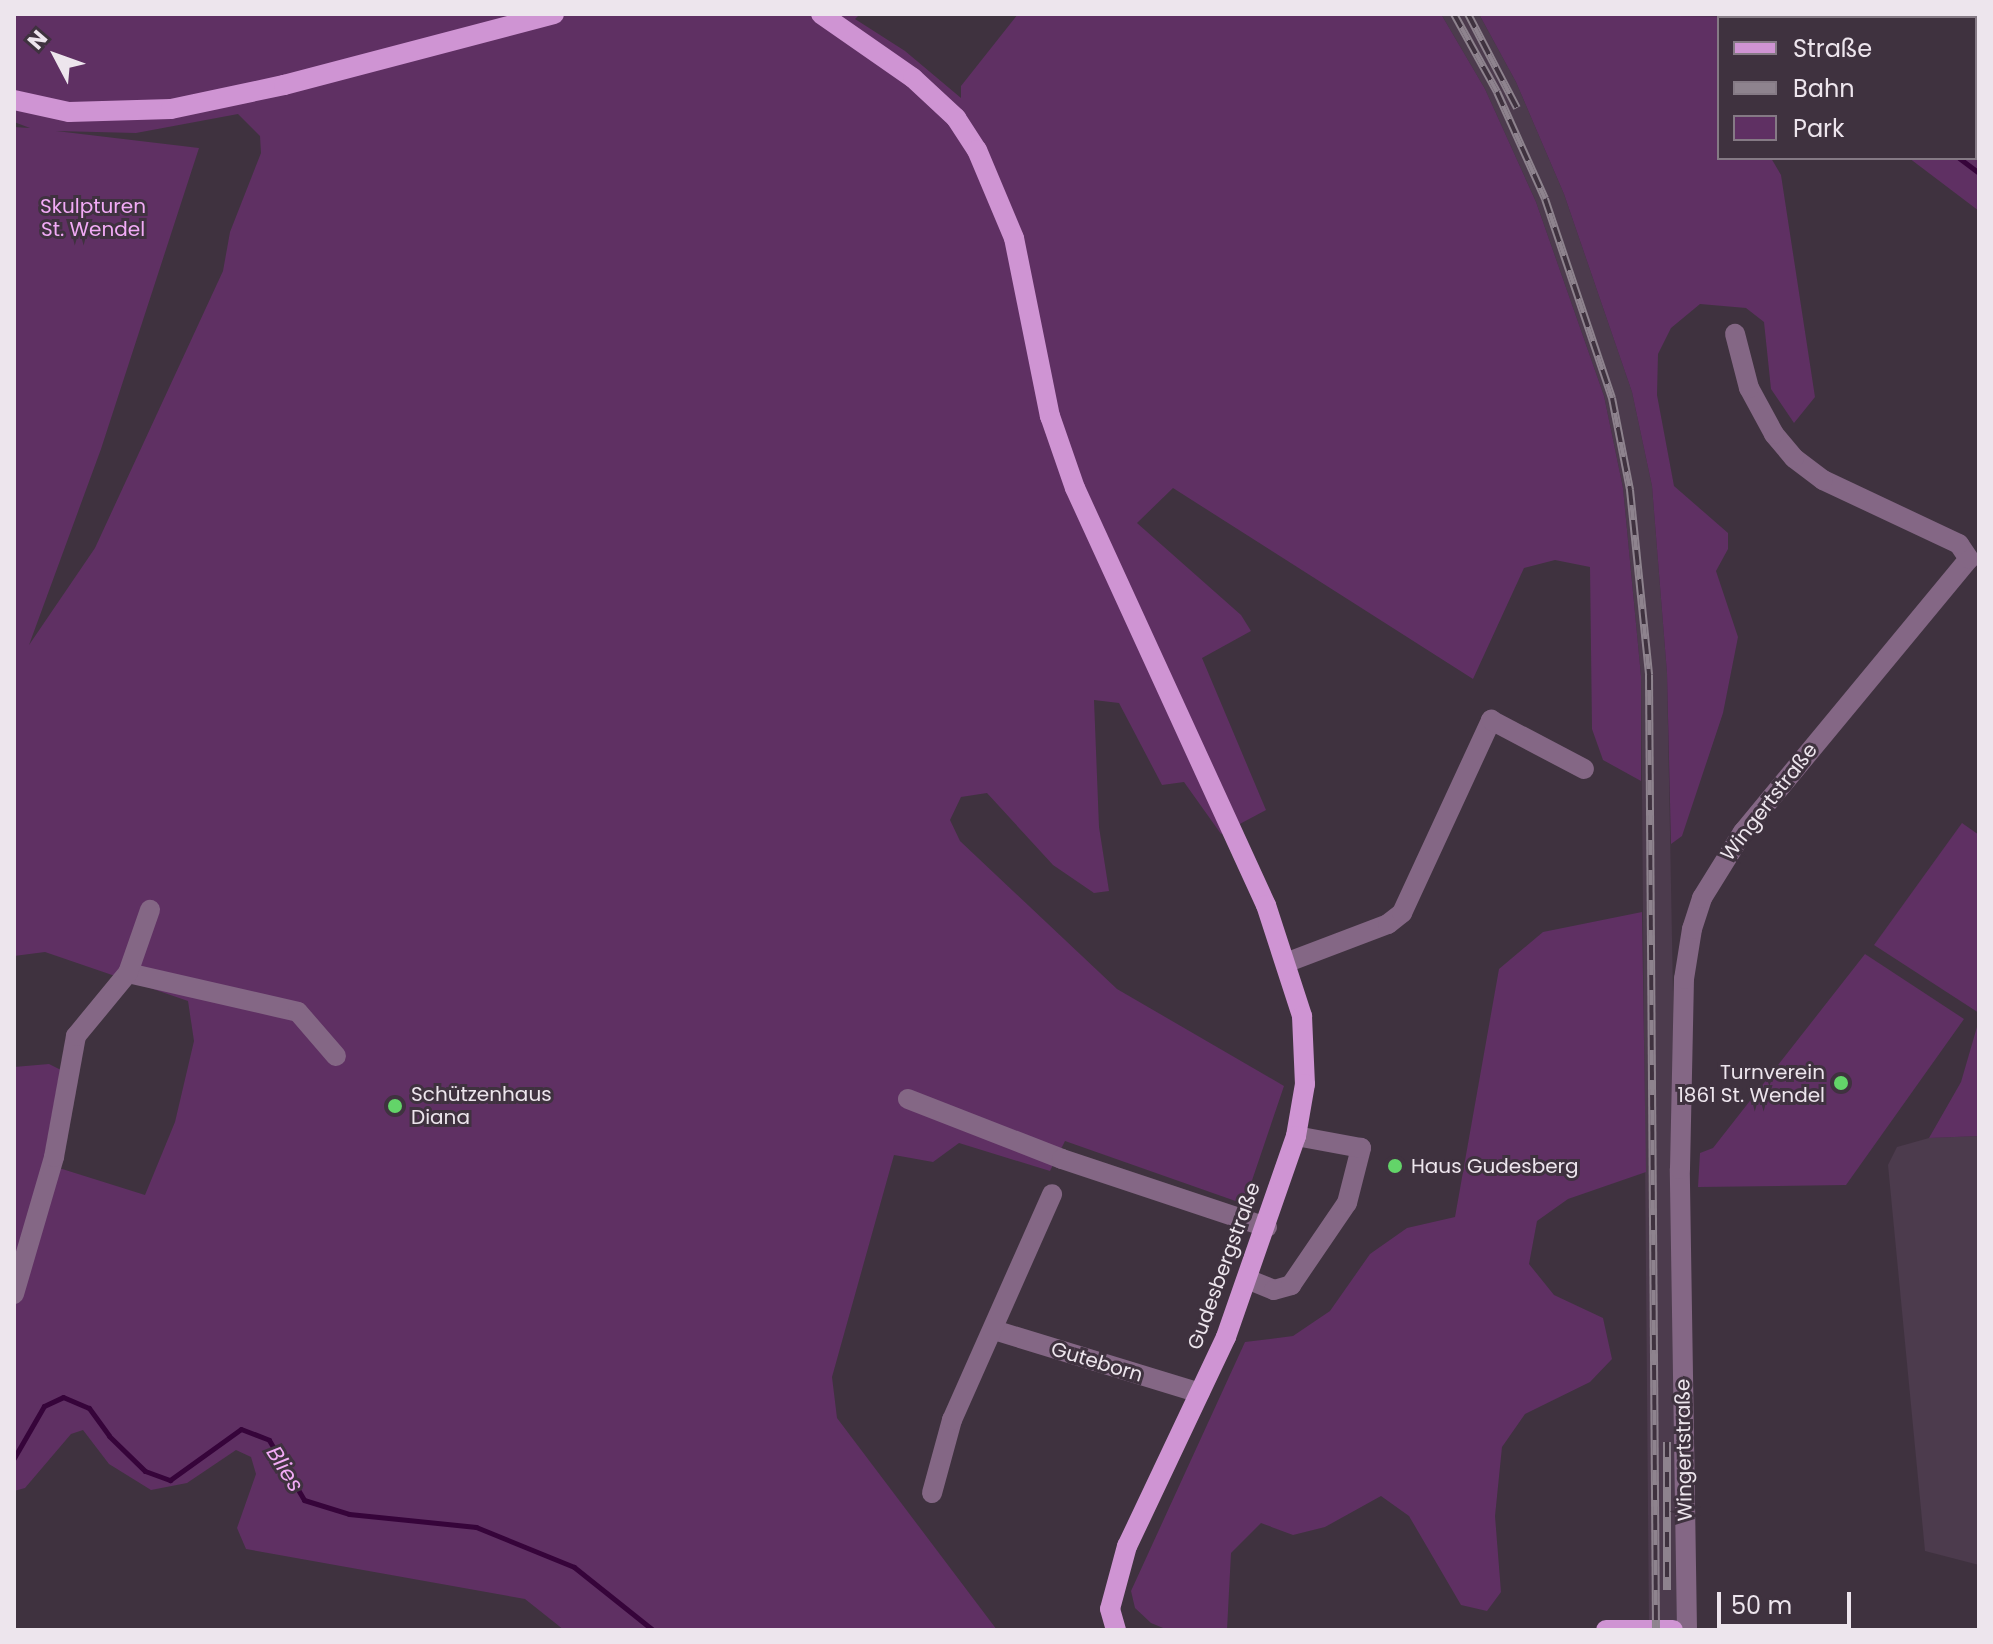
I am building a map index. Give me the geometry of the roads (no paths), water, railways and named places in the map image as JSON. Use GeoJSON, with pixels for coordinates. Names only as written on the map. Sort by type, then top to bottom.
{"type":"FeatureCollection","features":[{"type":"Feature","properties":{"kind":"main road"},"geometry":{"type":"LineString","coordinates":[[14,100],[69,112],[171,109],[284,85],[554,14]]}},
{"type":"Feature","properties":{"kind":"main road","name":"Gudesbergstraße"},"geometry":{"type":"LineString","coordinates":[[821,14],[913,78],[956,118],[977,150],[1014,238],[1050,416],[1075,488],[1266,905],[1288,962],[1305,1052],[1296,1136],[1267,1227],[1200,1393],[1115,1581],[1110,1609],[1116,1630]]}},
{"type":"Feature","properties":{"kind":"main road"},"geometry":{"type":"LineString","coordinates":[[1606,1630],[1673,1630]]}},
{"type":"Feature","properties":{"kind":"street","name":"Wingertstraße"},"geometry":{"type":"LineString","coordinates":[[1687,1630],[1680,1169],[1684,979],[1692,929],[1702,898],[1743,832],[1969,559],[1959,544],[1823,480],[1794,458],[1774,434],[1749,388],[1735,334]]}},
{"type":"Feature","properties":{"kind":"street"},"geometry":{"type":"LineString","coordinates":[[1288,962],[1388,924],[1402,913],[1491,720],[1584,769]]}},
{"type":"Feature","properties":{"kind":"street"},"geometry":{"type":"LineString","coordinates":[[14,1294],[54,1157],[76,1036],[128,973],[150,910]]}},
{"type":"Feature","properties":{"kind":"street"},"geometry":{"type":"LineString","coordinates":[[128,973],[298,1012],[336,1056]]}},
{"type":"Feature","properties":{"kind":"street"},"geometry":{"type":"LineString","coordinates":[[908,1099],[1062,1159],[1267,1227]]}},
{"type":"Feature","properties":{"kind":"street"},"geometry":{"type":"LineString","coordinates":[[1247,1279],[1284,1290],[1347,1203],[1361,1148],[1296,1136]]}},
{"type":"Feature","properties":{"kind":"street"},"geometry":{"type":"LineString","coordinates":[[932,1493],[952,1420],[1052,1194]]}},
{"type":"Feature","properties":{"kind":"street","name":"Guteborn"},"geometry":{"type":"LineString","coordinates":[[994,1330],[1200,1393]]}},
{"type":"Feature","properties":{"kind":"waterway"},"geometry":{"type":"LineString","coordinates":[[1962,160],[1979,173]]}},
{"type":"Feature","properties":{"kind":"waterway","name":"Blies"},"geometry":{"type":"LineString","coordinates":[[14,1458],[44,1406],[63,1397],[89,1408],[109,1436],[145,1471],[170,1480],[241,1429],[269,1440],[304,1500],[349,1514],[476,1527],[574,1567],[653,1630]]}},
{"type":"Feature","properties":{"kind":"railway"},"geometry":{"type":"LineString","coordinates":[[1454,14],[1497,92],[1545,199],[1612,398],[1630,490],[1649,675],[1656,1630]]}},
{"type":"Feature","properties":{"kind":"railway"},"geometry":{"type":"LineString","coordinates":[[1468,14],[1517,108]]}},
{"type":"Feature","properties":{"kind":"railway"},"geometry":{"type":"LineString","coordinates":[[1667,1442],[1667,1590]]}},
{"type":"Feature","properties":{"kind":"place","name":"Turnverein 1861 St. Wendel"},"geometry":{"type":"Point","coordinates":[1841,1083]}},
{"type":"Feature","properties":{"kind":"place","name":"Schützenhaus Diana"},"geometry":{"type":"Point","coordinates":[395,1106]}},
{"type":"Feature","properties":{"kind":"place","name":"Haus Gudesberg"},"geometry":{"type":"Point","coordinates":[1395,1166]}},
{"type":"Feature","properties":{"kind":"park label","name":"Skulpturen St. Wendel"},"geometry":{"type":"Point","coordinates":[93,218]}}]}
